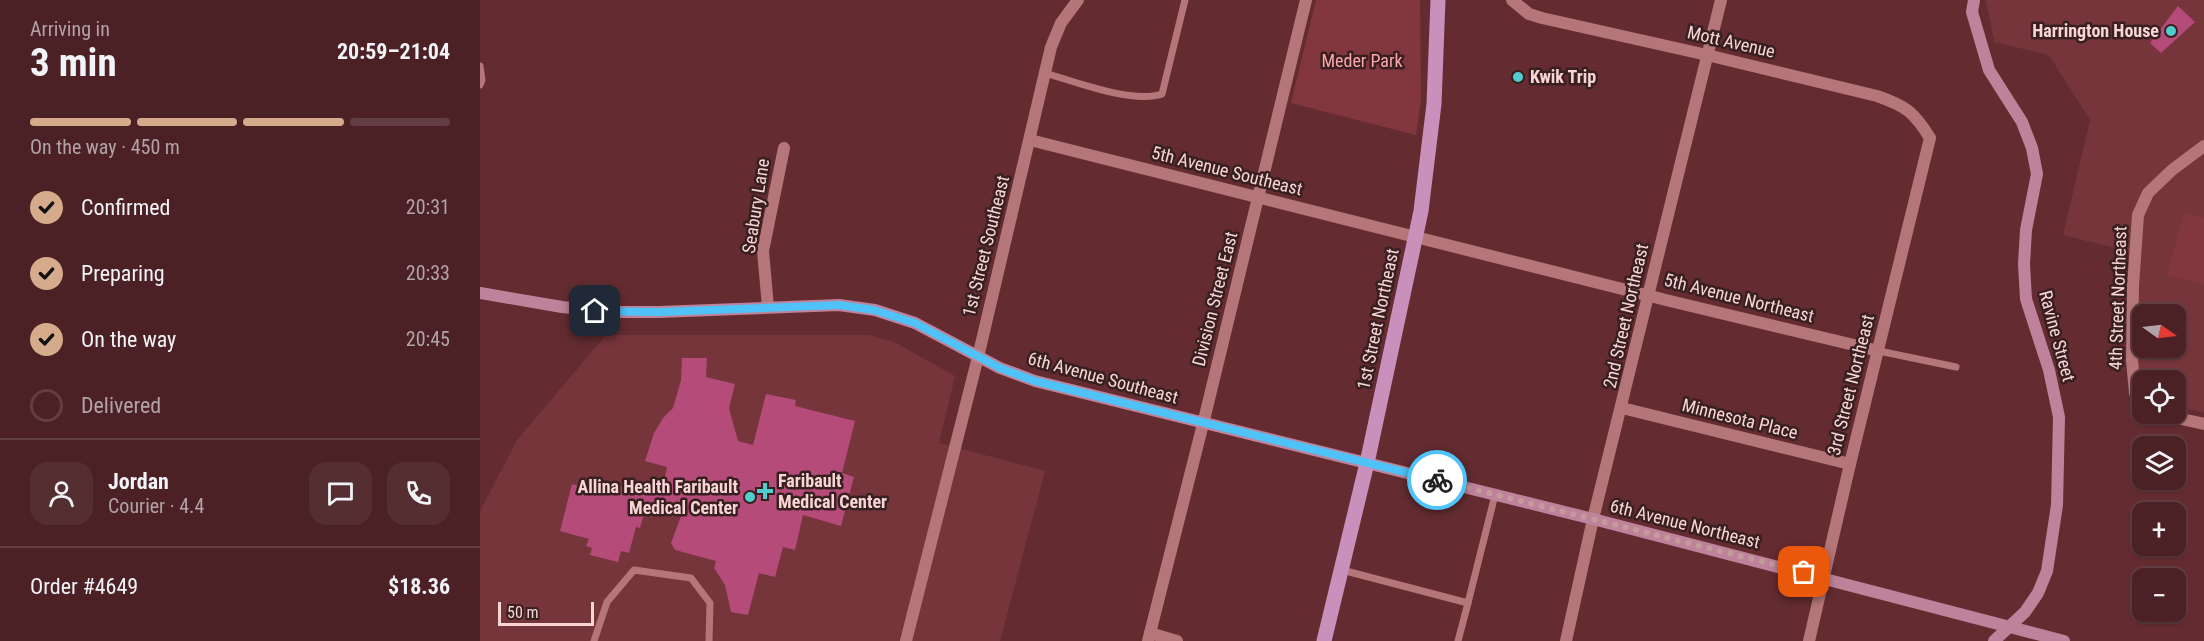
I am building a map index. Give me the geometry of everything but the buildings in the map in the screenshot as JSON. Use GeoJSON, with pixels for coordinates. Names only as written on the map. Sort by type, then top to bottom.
{"type":"FeatureCollection","features":[{"type":"Feature","properties":{"kind":"main road","name":"1st Street Northeast"},"geometry":{"type":"LineString","coordinates":[[1324,641],[1367,463],[1426,185],[1432,125],[1438,0]]}},
{"type":"Feature","properties":{"kind":"street","name":"Division Street East"},"geometry":{"type":"LineString","coordinates":[[1149,637],[1306,0]]}},
{"type":"Feature","properties":{"kind":"street","name":"Mott Avenue"},"geometry":{"type":"LineString","coordinates":[[1512,0],[1529,14],[1542,18],[1877,96],[1901,105],[1920,122],[1930,138]]}},
{"type":"Feature","properties":{"kind":"street","name":"2nd Street Northeast"},"geometry":{"type":"LineString","coordinates":[[1566,641],[1593,519],[1722,0]]}},
{"type":"Feature","properties":{"kind":"street","name":"Ravine Street"},"geometry":{"type":"LineString","coordinates":[[1974,0],[1972,12],[1989,70],[2022,122],[2032,148],[2037,174],[2026,230],[2024,264],[2026,299],[2049,370],[2059,417],[2057,505],[2047,571],[2038,593],[2025,612],[1994,641]]}},
{"type":"Feature","properties":{"kind":"street","name":"1st Street Southeast"},"geometry":{"type":"LineString","coordinates":[[906,641],[978,357],[1052,47],[1061,23],[1076,1]]}},
{"type":"Feature","properties":{"kind":"street","name":"3rd Street Northeast"},"geometry":{"type":"LineString","coordinates":[[1809,641],[1930,138]]}},
{"type":"Feature","properties":{"kind":"street","name":"5th Avenue Southeast"},"geometry":{"type":"LineString","coordinates":[[1030,140],[1416,237]]}},
{"type":"Feature","properties":{"kind":"street","name":"4th Street Northeast"},"geometry":{"type":"LineString","coordinates":[[2133,370],[2133,286],[2138,215],[2148,193],[2172,170],[2204,146]]}},
{"type":"Feature","properties":{"kind":"street","name":"Seabury Lane"},"geometry":{"type":"LineString","coordinates":[[768,307],[763,251],[784,147]]}},
{"type":"Feature","properties":{"kind":"street","name":"5th Avenue Northeast"},"geometry":{"type":"LineString","coordinates":[[1416,237],[1879,351]]}},
{"type":"Feature","properties":{"kind":"street","name":"6th Avenue Southeast"},"geometry":{"type":"LineString","coordinates":[[480,293],[562,307],[612,312],[839,305],[874,310],[915,323],[978,357],[1035,381],[1367,463]]}},
{"type":"Feature","properties":{"kind":"street","name":"Minnesota Place"},"geometry":{"type":"LineString","coordinates":[[1622,408],[1850,464]]}},
{"type":"Feature","properties":{"kind":"street"},"geometry":{"type":"LineString","coordinates":[[2186,420],[2204,424]]}},
{"type":"Feature","properties":{"kind":"street","name":"6th Avenue Northeast"},"geometry":{"type":"LineString","coordinates":[[1367,463],[1825,578],[2064,641]]}},
{"type":"Feature","properties":{"kind":"street"},"geometry":{"type":"LineString","coordinates":[[1149,637],[1177,641]]}},
{"type":"Feature","properties":{"kind":"lane"},"geometry":{"type":"LineString","coordinates":[[1046,73],[1132,97],[1152,98],[1162,94],[1185,0]]}},
{"type":"Feature","properties":{"kind":"lane"},"geometry":{"type":"LineString","coordinates":[[480,66],[482,80],[480,85]]}},
{"type":"Feature","properties":{"kind":"lane"},"geometry":{"type":"LineString","coordinates":[[1879,351],[1956,367]]}},
{"type":"Feature","properties":{"kind":"lane"},"geometry":{"type":"LineString","coordinates":[[1458,641],[1495,495]]}},
{"type":"Feature","properties":{"kind":"lane"},"geometry":{"type":"LineString","coordinates":[[594,641],[607,602],[634,570],[691,578],[710,603],[709,641]]}},
{"type":"Feature","properties":{"kind":"lane"},"geometry":{"type":"LineString","coordinates":[[1342,570],[1468,603]]}},
{"type":"Feature","properties":{"kind":"shaded area"},"geometry":{"type":"Polygon","coordinates":[[[1986,0],[2204,0],[2204,412],[2186,409],[2186,370],[2135,370],[2135,358],[2186,358],[2186,304],[2135,304],[2135,253],[2063,235],[2090,120],[2049,55],[1994,42],[1986,0]]]}},
{"type":"Feature","properties":{"kind":"shaded area","name":"Faribault Medical Center"},"geometry":{"type":"Polygon","coordinates":[[[606,335],[869,335],[894,342],[955,376],[939,443],[1045,471],[1000,641],[480,641],[480,511],[517,440],[606,335]]]}},
{"type":"Feature","properties":{"kind":"green space","name":"Meder Park"},"geometry":{"type":"Polygon","coordinates":[[[1316,0],[1420,0],[1421,99],[1416,135],[1291,103],[1316,0]]]}},
{"type":"Feature","properties":{"kind":"green space"},"geometry":{"type":"Polygon","coordinates":[[[2184,213],[2204,218],[2204,284],[2167,275],[2184,213]]]}},
{"type":"Feature","properties":{"kind":"way so far"},"geometry":{"type":"LineString","coordinates":[[1437,480],[1804,572]]}},
{"type":"Feature","properties":{"kind":"place","name":"Harrington House"},"geometry":{"type":"Point","coordinates":[2171,31]}},
{"type":"Feature","properties":{"kind":"place","name":"Kwik Trip"},"geometry":{"type":"Point","coordinates":[1518,77]}},
{"type":"Feature","properties":{"kind":"place","name":"Faribault Medical Center"},"geometry":{"type":"Point","coordinates":[765,491]}},
{"type":"Feature","properties":{"kind":"place","name":"Allina Health Faribault Medical Center"},"geometry":{"type":"Point","coordinates":[750,497]}},
{"type":"Feature","properties":{"kind":"route"},"geometry":{"type":"LineString","coordinates":[[595,311],[659,312],[802,305],[839,305],[874,310],[915,323],[1000,368],[1035,381],[1437,480]]}}]}
